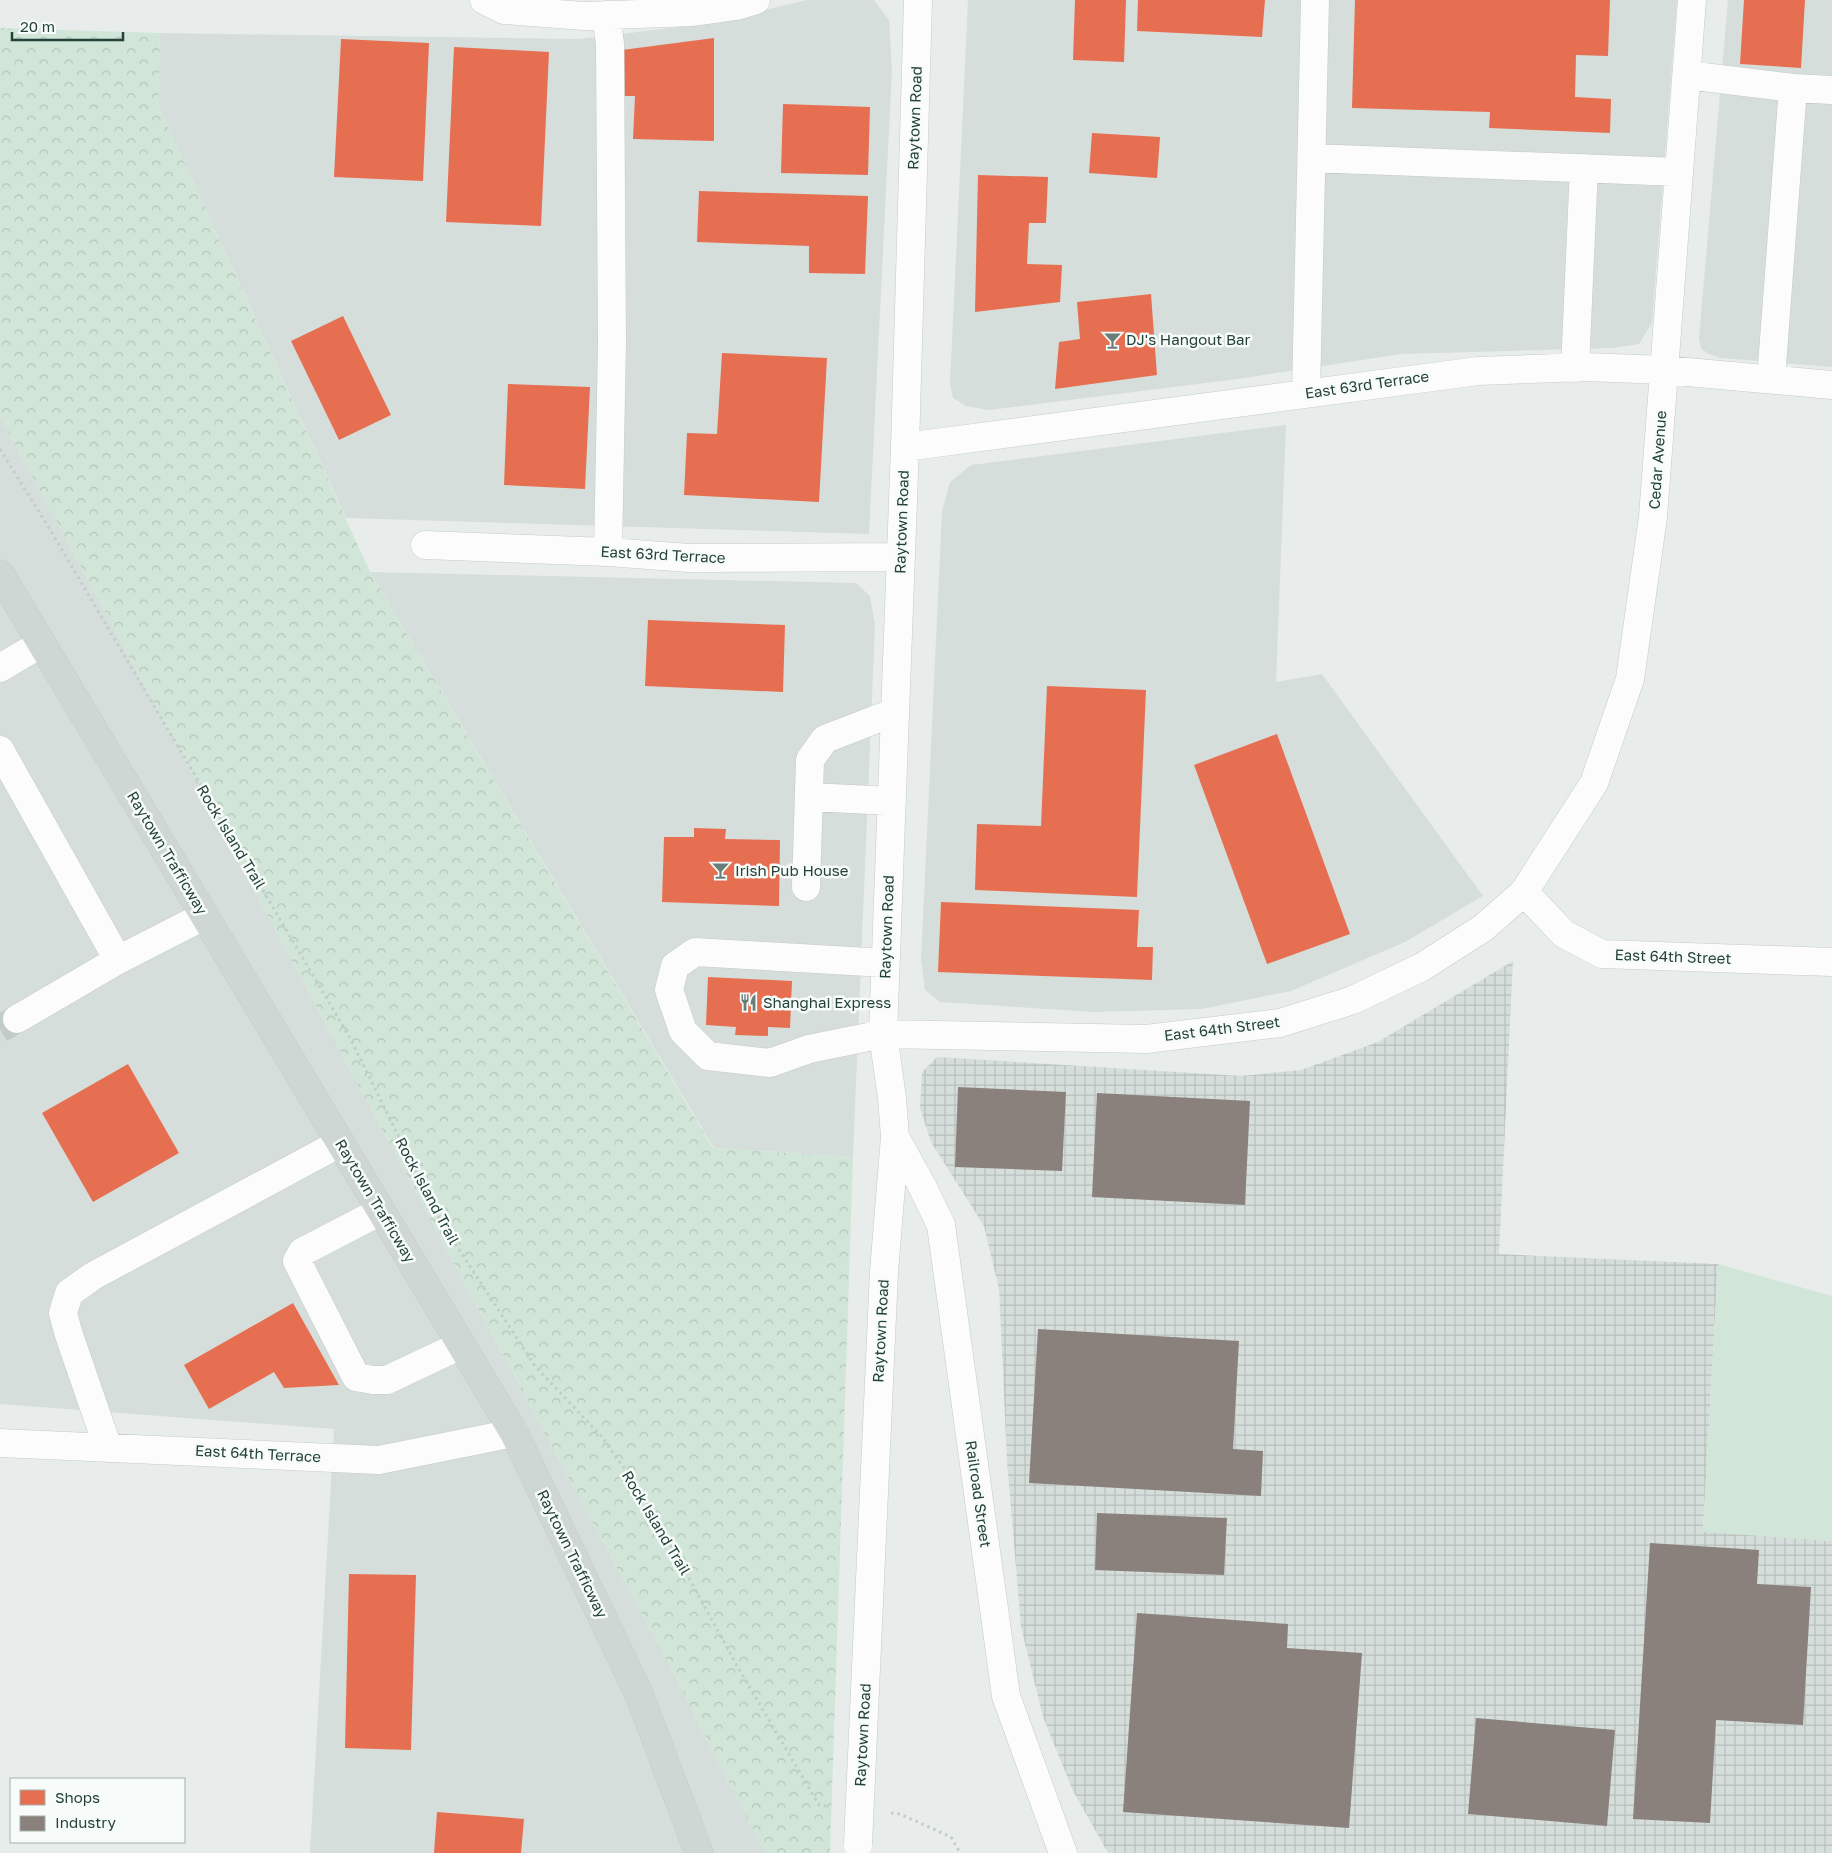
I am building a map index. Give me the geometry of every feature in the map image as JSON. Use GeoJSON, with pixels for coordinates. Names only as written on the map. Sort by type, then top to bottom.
{"type":"FeatureCollection","features":[{"type":"Feature","properties":{"kind":"main road","name":"Raytown Trafficway"},"geometry":{"type":"LineString","coordinates":[[0,574],[514,1433],[639,1694],[699,1853]]}},
{"type":"Feature","properties":{"kind":"street"},"geometry":{"type":"LineString","coordinates":[[484,0],[504,10],[584,16],[693,12],[736,6],[756,0]]}},
{"type":"Feature","properties":{"kind":"street","name":"Raytown Road"},"geometry":{"type":"LineString","coordinates":[[858,1848],[884,1272],[895,1137],[892,1098],[883,1034],[905,447],[918,0]]}},
{"type":"Feature","properties":{"kind":"street"},"geometry":{"type":"LineString","coordinates":[[1306,394],[1315,0]]}},
{"type":"Feature","properties":{"kind":"street","name":"Cedar Avenue"},"geometry":{"type":"LineString","coordinates":[[1524,892],[1594,783],[1630,679],[1654,517],[1692,0]]}},
{"type":"Feature","properties":{"kind":"street"},"geometry":{"type":"LineString","coordinates":[[606,15],[610,44],[612,333],[608,552]]}},
{"type":"Feature","properties":{"kind":"street"},"geometry":{"type":"LineString","coordinates":[[1687,75],[1793,88],[1832,90]]}},
{"type":"Feature","properties":{"kind":"street"},"geometry":{"type":"LineString","coordinates":[[1771,379],[1793,88]]}},
{"type":"Feature","properties":{"kind":"street"},"geometry":{"type":"LineString","coordinates":[[1312,158],[1680,172]]}},
{"type":"Feature","properties":{"kind":"street"},"geometry":{"type":"LineString","coordinates":[[1575,368],[1584,168]]}},
{"type":"Feature","properties":{"kind":"street","name":"East 63rd Terrace"},"geometry":{"type":"LineString","coordinates":[[905,447],[1478,371],[1575,368],[1664,370],[1832,385]]}},
{"type":"Feature","properties":{"kind":"street","name":"East 63rd Terrace"},"geometry":{"type":"LineString","coordinates":[[425,545],[608,552],[690,558],[900,556]]}},
{"type":"Feature","properties":{"kind":"street"},"geometry":{"type":"LineString","coordinates":[[0,668],[41,644]]}},
{"type":"Feature","properties":{"kind":"street"},"geometry":{"type":"LineString","coordinates":[[806,887],[810,760],[825,739],[895,712]]}},
{"type":"Feature","properties":{"kind":"street"},"geometry":{"type":"LineString","coordinates":[[0,750],[118,960]]}},
{"type":"Feature","properties":{"kind":"street"},"geometry":{"type":"LineString","coordinates":[[810,797],[892,801]]}},
{"type":"Feature","properties":{"kind":"street","name":"East 64th Street"},"geometry":{"type":"LineString","coordinates":[[885,963],[695,952],[675,966],[669,990],[683,1030],[708,1056],[770,1063],[809,1049],[883,1034],[1146,1038],[1280,1023],[1352,1000],[1422,967],[1483,928],[1524,892],[1564,934],[1602,954],[1832,962]]}},
{"type":"Feature","properties":{"kind":"street"},"geometry":{"type":"LineString","coordinates":[[17,1019],[118,960],[204,916]]}},
{"type":"Feature","properties":{"kind":"street","name":"Railroad Street"},"geometry":{"type":"LineString","coordinates":[[895,1137],[941,1225],[1006,1696],[1063,1853]]}},
{"type":"Feature","properties":{"kind":"street"},"geometry":{"type":"LineString","coordinates":[[108,1448],[63,1313],[69,1293],[93,1276],[340,1143]]}},
{"type":"Feature","properties":{"kind":"street"},"geometry":{"type":"LineString","coordinates":[[381,1211],[302,1252],[297,1261],[356,1377],[387,1380],[461,1345]]}},
{"type":"Feature","properties":{"kind":"street","name":"East 64th Terrace"},"geometry":{"type":"LineString","coordinates":[[0,1443],[379,1460],[514,1433]]}},
{"type":"Feature","properties":{"kind":"path","name":"Rock Island Trail"},"geometry":{"type":"LineString","coordinates":[[0,449],[49,528],[350,1038],[440,1222],[535,1366],[601,1436],[643,1494],[736,1664],[819,1805],[835,1808]]}},
{"type":"Feature","properties":{"kind":"path"},"geometry":{"type":"LineString","coordinates":[[891,1813],[900,1814],[951,1837],[960,1853]]}},
{"type":"Feature","properties":{"kind":"shaded area"},"geometry":{"type":"Polygon","coordinates":[[[807,0],[874,0],[889,20],[892,70],[869,534],[346,518],[158,105],[160,33],[578,39],[705,24],[807,0]]]}},
{"type":"Feature","properties":{"kind":"shaded area"},"geometry":{"type":"Polygon","coordinates":[[[968,0],[1677,0],[1652,323],[1639,344],[1612,348],[1401,354],[1238,379],[989,410],[966,406],[953,398],[950,384],[968,0]]]}},
{"type":"Feature","properties":{"kind":"shaded area"},"geometry":{"type":"Polygon","coordinates":[[[1728,0],[1832,0],[1832,367],[1720,358],[1707,353],[1701,348],[1699,338],[1728,0]]]}},
{"type":"Feature","properties":{"kind":"shaded area"},"geometry":{"type":"Polygon","coordinates":[[[0,416],[674,1674],[765,1853],[310,1853],[334,1429],[0,1404],[0,416]]]}},
{"type":"Feature","properties":{"kind":"shaded area"},"geometry":{"type":"Polygon","coordinates":[[[1286,425],[1276,682],[1322,674],[1483,896],[1405,942],[1291,991],[1202,1009],[1093,1012],[940,1002],[925,990],[921,960],[942,511],[950,482],[971,465],[1286,425]]]}},
{"type":"Feature","properties":{"kind":"shaded area"},"geometry":{"type":"Polygon","coordinates":[[[370,572],[856,583],[870,596],[875,624],[853,1157],[714,1148],[370,572]]]}},
{"type":"Feature","properties":{"kind":"shaded area"},"geometry":{"type":"Polygon","coordinates":[[[1513,961],[1499,1254],[1718,1264],[1703,1531],[1832,1541],[1832,1853],[1108,1853],[1073,1791],[1043,1717],[1021,1627],[1007,1461],[999,1289],[984,1226],[931,1142],[920,1108],[922,1072],[937,1057],[1241,1076],[1301,1070],[1378,1042],[1513,961]]]}},
{"type":"Feature","properties":{"kind":"green space"},"geometry":{"type":"Polygon","coordinates":[[[0,28],[160,33],[158,105],[370,572],[713,1148],[853,1157],[830,1853],[765,1853],[674,1674],[0,416],[0,28]]]}},
{"type":"Feature","properties":{"kind":"green space"},"geometry":{"type":"Polygon","coordinates":[[[1718,1264],[1832,1296],[1832,1541],[1703,1532],[1718,1264]]]}},
{"type":"Feature","properties":{"kind":"building: Shops"},"geometry":{"type":"Polygon","coordinates":[[[1075,0],[1126,0],[1124,62],[1073,60],[1075,0]]]}},
{"type":"Feature","properties":{"kind":"building: Shops"},"geometry":{"type":"Polygon","coordinates":[[[1138,0],[1265,0],[1262,37],[1137,31],[1138,0]]]}},
{"type":"Feature","properties":{"kind":"building: Shops"},"geometry":{"type":"Polygon","coordinates":[[[1355,0],[1610,0],[1608,56],[1576,55],[1575,97],[1611,99],[1610,133],[1489,128],[1490,112],[1352,108],[1355,0]]]}},
{"type":"Feature","properties":{"kind":"building: Shops"},"geometry":{"type":"Polygon","coordinates":[[[1744,0],[1805,0],[1801,68],[1740,64],[1744,0]]]}},
{"type":"Feature","properties":{"kind":"building: Shops"},"geometry":{"type":"Polygon","coordinates":[[[714,38],[714,141],[633,139],[635,96],[619,96],[622,50],[714,38]]]}},
{"type":"Feature","properties":{"kind":"building: Shops"},"geometry":{"type":"Polygon","coordinates":[[[341,39],[429,43],[423,181],[334,177],[341,39]]]}},
{"type":"Feature","properties":{"kind":"building: Shops"},"geometry":{"type":"Polygon","coordinates":[[[454,47],[549,52],[541,226],[446,222],[454,47]]]}},
{"type":"Feature","properties":{"kind":"building: Shops"},"geometry":{"type":"Polygon","coordinates":[[[783,104],[870,107],[868,175],[781,173],[783,104]]]}},
{"type":"Feature","properties":{"kind":"building: Shops"},"geometry":{"type":"Polygon","coordinates":[[[1092,133],[1160,137],[1157,178],[1089,173],[1092,133]]]}},
{"type":"Feature","properties":{"kind":"building: Shops"},"geometry":{"type":"Polygon","coordinates":[[[978,175],[1048,177],[1046,223],[1029,223],[1027,264],[1062,265],[1060,302],[975,312],[978,175]]]}},
{"type":"Feature","properties":{"kind":"building: Shops"},"geometry":{"type":"Polygon","coordinates":[[[699,191],[868,196],[865,274],[809,273],[809,246],[697,242],[699,191]]]}},
{"type":"Feature","properties":{"kind":"building: Shops","name":"DJ's Hangout Bar"},"geometry":{"type":"Polygon","coordinates":[[[1151,294],[1157,375],[1055,389],[1059,342],[1080,339],[1077,302],[1151,294]]]}},
{"type":"Feature","properties":{"kind":"building: Shops"},"geometry":{"type":"Polygon","coordinates":[[[343,316],[391,415],[339,440],[291,341],[343,316]]]}},
{"type":"Feature","properties":{"kind":"building: Shops"},"geometry":{"type":"Polygon","coordinates":[[[722,353],[827,358],[819,502],[684,495],[687,433],[717,434],[722,353]]]}},
{"type":"Feature","properties":{"kind":"building: Shops"},"geometry":{"type":"Polygon","coordinates":[[[508,384],[590,387],[585,489],[504,485],[508,384]]]}},
{"type":"Feature","properties":{"kind":"building: Shops"},"geometry":{"type":"Polygon","coordinates":[[[648,620],[785,625],[783,692],[645,686],[648,620]]]}},
{"type":"Feature","properties":{"kind":"building: Shops"},"geometry":{"type":"Polygon","coordinates":[[[1047,686],[1146,690],[1137,897],[975,890],[977,824],[1041,826],[1047,686]]]}},
{"type":"Feature","properties":{"kind":"building: Shops"},"geometry":{"type":"Polygon","coordinates":[[[1277,734],[1350,934],[1267,964],[1194,765],[1277,734]]]}},
{"type":"Feature","properties":{"kind":"building: Shops","name":"Irish Pub House"},"geometry":{"type":"Polygon","coordinates":[[[694,828],[726,829],[725,839],[780,840],[779,906],[662,902],[664,837],[694,837],[694,828]]]}},
{"type":"Feature","properties":{"kind":"building: Shops"},"geometry":{"type":"Polygon","coordinates":[[[941,902],[1139,910],[1137,947],[1153,947],[1152,980],[938,972],[941,902]]]}},
{"type":"Feature","properties":{"kind":"building: Shops","name":"Shanghai Express"},"geometry":{"type":"Polygon","coordinates":[[[708,977],[792,981],[790,1028],[768,1027],[768,1036],[735,1035],[736,1027],[706,1025],[708,977]]]}},
{"type":"Feature","properties":{"kind":"building: Shops"},"geometry":{"type":"Polygon","coordinates":[[[128,1064],[179,1153],[93,1202],[42,1113],[128,1064]]]}},
{"type":"Feature","properties":{"kind":"building: Shops"},"geometry":{"type":"Polygon","coordinates":[[[293,1303],[339,1385],[284,1388],[274,1372],[209,1409],[184,1365],[293,1303]]]}},
{"type":"Feature","properties":{"kind":"building: Shops"},"geometry":{"type":"Polygon","coordinates":[[[349,1574],[416,1575],[411,1750],[345,1748],[349,1574]]]}},
{"type":"Feature","properties":{"kind":"building: Shops"},"geometry":{"type":"Polygon","coordinates":[[[437,1812],[524,1819],[521,1853],[434,1853],[437,1812]]]}},
{"type":"Feature","properties":{"kind":"building: Industry"},"geometry":{"type":"Polygon","coordinates":[[[958,1087],[1066,1092],[1062,1171],[955,1167],[958,1087]]]}},
{"type":"Feature","properties":{"kind":"building: Industry"},"geometry":{"type":"Polygon","coordinates":[[[1097,1093],[1250,1101],[1245,1205],[1092,1197],[1097,1093]]]}},
{"type":"Feature","properties":{"kind":"building: Industry"},"geometry":{"type":"Polygon","coordinates":[[[1038,1329],[1239,1341],[1233,1449],[1263,1451],[1261,1496],[1029,1483],[1038,1329]]]}},
{"type":"Feature","properties":{"kind":"building: Industry"},"geometry":{"type":"Polygon","coordinates":[[[1097,1513],[1227,1518],[1224,1575],[1095,1570],[1097,1513]]]}},
{"type":"Feature","properties":{"kind":"building: Industry"},"geometry":{"type":"Polygon","coordinates":[[[1650,1543],[1759,1550],[1757,1584],[1811,1587],[1803,1725],[1716,1720],[1710,1823],[1633,1819],[1650,1543]]]}},
{"type":"Feature","properties":{"kind":"building: Industry"},"geometry":{"type":"Polygon","coordinates":[[[1137,1613],[1288,1624],[1287,1648],[1362,1653],[1349,1828],[1123,1812],[1137,1613]]]}},
{"type":"Feature","properties":{"kind":"building: Industry"},"geometry":{"type":"Polygon","coordinates":[[[1476,1718],[1615,1730],[1607,1826],[1468,1814],[1476,1718]]]}},
{"type":"Feature","properties":{"kind":"tunnel"},"geometry":{"type":"LineString","coordinates":[[0,1029],[17,1019]]}},
{"type":"Feature","properties":{"kind":"place","name":"DJ's Hangout Bar"},"geometry":{"type":"Point","coordinates":[1112,340]}},
{"type":"Feature","properties":{"kind":"place","name":"Irish Pub House"},"geometry":{"type":"Point","coordinates":[721,871]}},
{"type":"Feature","properties":{"kind":"place","name":"Shanghai Express"},"geometry":{"type":"Point","coordinates":[749,1003]}}]}
